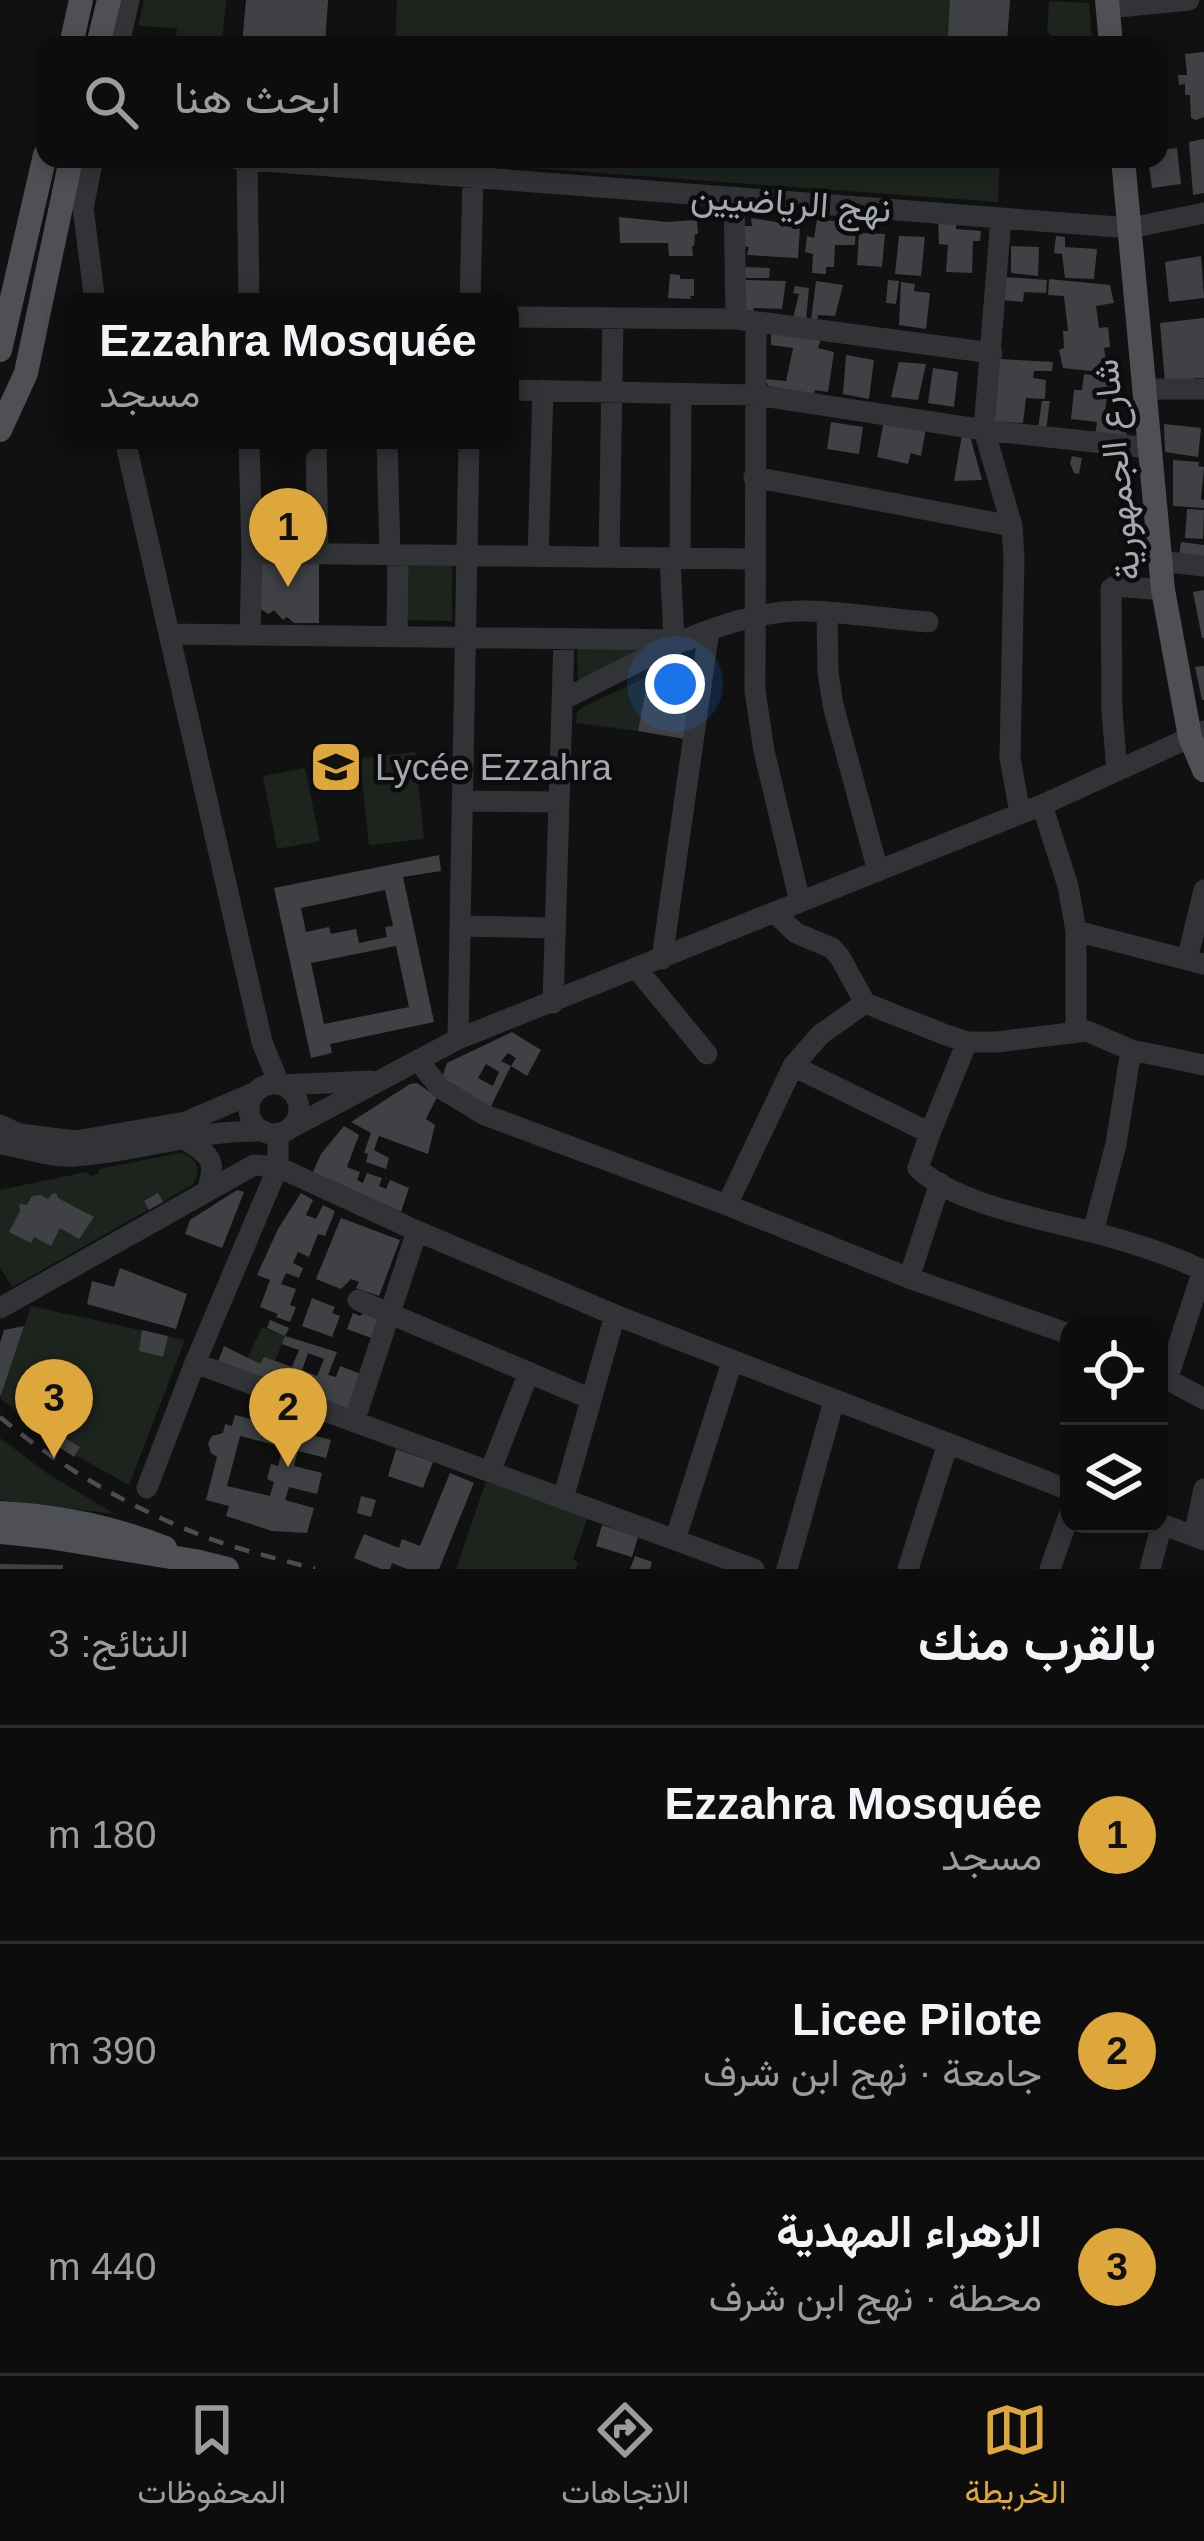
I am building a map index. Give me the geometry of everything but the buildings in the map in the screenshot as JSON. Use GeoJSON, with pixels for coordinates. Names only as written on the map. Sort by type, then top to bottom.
{"type":"FeatureCollection","features":[{"type":"Feature","properties":{"kind":"main road"},"geometry":{"type":"LineString","coordinates":[[73,36],[81,0]]}},
{"type":"Feature","properties":{"kind":"main road"},"geometry":{"type":"LineString","coordinates":[[100,36],[109,0]]}},
{"type":"Feature","properties":{"kind":"main road"},"geometry":{"type":"LineString","coordinates":[[1107,4],[1111,36]]}},
{"type":"Feature","properties":{"kind":"main road"},"geometry":{"type":"LineString","coordinates":[[0,350],[42,168]]}},
{"type":"Feature","properties":{"kind":"main road"},"geometry":{"type":"LineString","coordinates":[[0,430],[26,373],[69,168]]}},
{"type":"Feature","properties":{"kind":"main road","name":"شارع الجمهورية"},"geometry":{"type":"LineString","coordinates":[[1125,168],[1163,590],[1204,770]]}},
{"type":"Feature","properties":{"kind":"main road"},"geometry":{"type":"LineString","coordinates":[[0,1513],[53,1518],[129,1551]]}},
{"type":"Feature","properties":{"kind":"main road"},"geometry":{"type":"LineString","coordinates":[[0,1532],[227,1569]]}},
{"type":"Feature","properties":{"kind":"street"},"geometry":{"type":"LineString","coordinates":[[121,36],[129,0]]}},
{"type":"Feature","properties":{"kind":"street"},"geometry":{"type":"LineString","coordinates":[[1107,4],[1189,0]]}},
{"type":"Feature","properties":{"kind":"street"},"geometry":{"type":"LineString","coordinates":[[91,168],[83,208],[93,293]]}},
{"type":"Feature","properties":{"kind":"street"},"geometry":{"type":"LineString","coordinates":[[247,168],[249,293]]}},
{"type":"Feature","properties":{"kind":"street","name":"نهج الرياضيين"},"geometry":{"type":"LineString","coordinates":[[353,168],[1130,228],[1204,213]]}},
{"type":"Feature","properties":{"kind":"street"},"geometry":{"type":"LineString","coordinates":[[470,293],[473,177]]}},
{"type":"Feature","properties":{"kind":"street"},"geometry":{"type":"LineString","coordinates":[[734,197],[757,395],[755,691],[758,723],[800,902]]}},
{"type":"Feature","properties":{"kind":"street"},"geometry":{"type":"LineString","coordinates":[[1001,218],[984,430],[1012,526],[1010,758],[1020,814]]}},
{"type":"Feature","properties":{"kind":"street"},"geometry":{"type":"LineString","coordinates":[[519,317],[746,321],[992,353]]}},
{"type":"Feature","properties":{"kind":"street"},"geometry":{"type":"LineString","coordinates":[[609,557],[613,318]]}},
{"type":"Feature","properties":{"kind":"street"},"geometry":{"type":"LineString","coordinates":[[1143,389],[1204,389]]}},
{"type":"Feature","properties":{"kind":"street"},"geometry":{"type":"LineString","coordinates":[[519,390],[757,395],[984,430],[1149,448]]}},
{"type":"Feature","properties":{"kind":"street"},"geometry":{"type":"LineString","coordinates":[[538,556],[542,390]]}},
{"type":"Feature","properties":{"kind":"street"},"geometry":{"type":"LineString","coordinates":[[662,958],[690,637],[675,558],[681,394]]}},
{"type":"Feature","properties":{"kind":"street"},"geometry":{"type":"LineString","coordinates":[[127,449],[269,1088]]}},
{"type":"Feature","properties":{"kind":"street"},"geometry":{"type":"LineString","coordinates":[[249,449],[250,635]]}},
{"type":"Feature","properties":{"kind":"street"},"geometry":{"type":"LineString","coordinates":[[316,449],[318,554]]}},
{"type":"Feature","properties":{"kind":"street"},"geometry":{"type":"LineString","coordinates":[[388,449],[397,636]]}},
{"type":"Feature","properties":{"kind":"street"},"geometry":{"type":"LineString","coordinates":[[458,1039],[469,449]]}},
{"type":"Feature","properties":{"kind":"street"},"geometry":{"type":"LineString","coordinates":[[754,477],[1012,526]]}},
{"type":"Feature","properties":{"kind":"street"},"geometry":{"type":"LineString","coordinates":[[252,553],[754,559]]}},
{"type":"Feature","properties":{"kind":"street"},"geometry":{"type":"LineString","coordinates":[[1160,561],[1204,566]]}},
{"type":"Feature","properties":{"kind":"street"},"geometry":{"type":"LineString","coordinates":[[1117,771],[1111,589],[1163,590]]}},
{"type":"Feature","properties":{"kind":"street"},"geometry":{"type":"LineString","coordinates":[[562,700],[690,637],[755,616],[805,611],[928,622]]}},
{"type":"Feature","properties":{"kind":"street"},"geometry":{"type":"LineString","coordinates":[[827,614],[833,705],[878,871]]}},
{"type":"Feature","properties":{"kind":"street"},"geometry":{"type":"LineString","coordinates":[[170,634],[690,637]]}},
{"type":"Feature","properties":{"kind":"street"},"geometry":{"type":"LineString","coordinates":[[553,1003],[564,638]]}},
{"type":"Feature","properties":{"kind":"street"},"geometry":{"type":"LineString","coordinates":[[0,1144],[77,1156],[183,1138],[276,1132],[458,1039],[1042,805],[1197,734]]}},
{"type":"Feature","properties":{"kind":"street"},"geometry":{"type":"LineString","coordinates":[[462,801],[559,802]]}},
{"type":"Feature","properties":{"kind":"street"},"geometry":{"type":"LineString","coordinates":[[1042,805],[1068,886],[1076,931],[1076,1032]]}},
{"type":"Feature","properties":{"kind":"street"},"geometry":{"type":"LineString","coordinates":[[1076,931],[1196,962],[1204,890]]}},
{"type":"Feature","properties":{"kind":"street"},"geometry":{"type":"LineString","coordinates":[[774,912],[796,933],[832,948],[865,1003],[967,1042],[1098,1034],[1131,1050],[1204,1065]]}},
{"type":"Feature","properties":{"kind":"street"},"geometry":{"type":"LineString","coordinates":[[460,926],[555,928]]}},
{"type":"Feature","properties":{"kind":"street"},"geometry":{"type":"LineString","coordinates":[[637,969],[707,1054]]}},
{"type":"Feature","properties":{"kind":"street"},"geometry":{"type":"LineString","coordinates":[[727,1205],[794,1066],[820,1034],[865,1003]]}},
{"type":"Feature","properties":{"kind":"street"},"geometry":{"type":"LineString","coordinates":[[967,1042],[918,1168],[985,1203],[1132,1243],[1203,1270],[1168,1364]]}},
{"type":"Feature","properties":{"kind":"street"},"geometry":{"type":"LineString","coordinates":[[1093,1232],[1116,1144],[1131,1050]]}},
{"type":"Feature","properties":{"kind":"street"},"geometry":{"type":"LineString","coordinates":[[418,1060],[440,1088],[485,1115],[1060,1331]]}},
{"type":"Feature","properties":{"kind":"street"},"geometry":{"type":"LineString","coordinates":[[794,1066],[930,1133]]}},
{"type":"Feature","properties":{"kind":"street"},"geometry":{"type":"LineString","coordinates":[[0,1125],[19,1134],[75,1141],[186,1122],[269,1088],[377,1081]]}},
{"type":"Feature","properties":{"kind":"street"},"geometry":{"type":"LineString","coordinates":[[269,1088],[290,1089],[299,1115],[276,1132],[253,1121],[252,1098],[269,1088]]}},
{"type":"Feature","properties":{"kind":"street"},"geometry":{"type":"LineString","coordinates":[[147,1488],[278,1167],[276,1132]]}},
{"type":"Feature","properties":{"kind":"street"},"geometry":{"type":"LineString","coordinates":[[183,1138],[209,1156],[207,1191]]}},
{"type":"Feature","properties":{"kind":"street"},"geometry":{"type":"LineString","coordinates":[[0,1308],[254,1165],[278,1167],[615,1315],[1060,1487]]}},
{"type":"Feature","properties":{"kind":"street"},"geometry":{"type":"LineString","coordinates":[[909,1278],[940,1183]]}},
{"type":"Feature","properties":{"kind":"street"},"geometry":{"type":"LineString","coordinates":[[354,1422],[417,1231]]}},
{"type":"Feature","properties":{"kind":"street"},"geometry":{"type":"LineString","coordinates":[[358,1300],[591,1399]]}},
{"type":"Feature","properties":{"kind":"street"},"geometry":{"type":"LineString","coordinates":[[563,1498],[615,1315]]}},
{"type":"Feature","properties":{"kind":"street"},"geometry":{"type":"LineString","coordinates":[[675,1540],[732,1362]]}},
{"type":"Feature","properties":{"kind":"street"},"geometry":{"type":"LineString","coordinates":[[195,1364],[754,1569]]}},
{"type":"Feature","properties":{"kind":"street"},"geometry":{"type":"LineString","coordinates":[[490,1472],[530,1372]]}},
{"type":"Feature","properties":{"kind":"street"},"geometry":{"type":"LineString","coordinates":[[1168,1380],[1204,1399]]}},
{"type":"Feature","properties":{"kind":"street"},"geometry":{"type":"LineString","coordinates":[[787,1569],[834,1401]]}},
{"type":"Feature","properties":{"kind":"street"},"geometry":{"type":"LineString","coordinates":[[908,1569],[948,1443]]}},
{"type":"Feature","properties":{"kind":"street"},"geometry":{"type":"LineString","coordinates":[[1168,1527],[1199,1538],[1204,1489]]}},
{"type":"Feature","properties":{"kind":"street"},"geometry":{"type":"LineString","coordinates":[[1050,1569],[1063,1533]]}},
{"type":"Feature","properties":{"kind":"street"},"geometry":{"type":"LineString","coordinates":[[1150,1569],[1158,1533]]}},
{"type":"Feature","properties":{"kind":"shaded area"},"geometry":{"type":"Polygon","coordinates":[[[144,0],[226,0],[223,36],[176,36],[177,28],[138,26],[144,0]]]}},
{"type":"Feature","properties":{"kind":"shaded area"},"geometry":{"type":"Polygon","coordinates":[[[397,0],[1010,0],[1008,36],[395,36],[397,0]]]}},
{"type":"Feature","properties":{"kind":"shaded area"},"geometry":{"type":"Polygon","coordinates":[[[1049,1],[1089,3],[1092,36],[1052,36],[1047,31],[1049,1]]]}},
{"type":"Feature","properties":{"kind":"shaded area"},"geometry":{"type":"Polygon","coordinates":[[[532,168],[1000,168],[998,202],[532,168]]]}},
{"type":"Feature","properties":{"kind":"shaded area"},"geometry":{"type":"Polygon","coordinates":[[[405,564],[452,565],[452,621],[405,620],[405,564]]]}},
{"type":"Feature","properties":{"kind":"shaded area"},"geometry":{"type":"Polygon","coordinates":[[[577,646],[641,646],[641,651],[578,679],[577,646]]]}},
{"type":"Feature","properties":{"kind":"shaded area"},"geometry":{"type":"Polygon","coordinates":[[[648,677],[638,731],[576,723],[577,712],[586,705],[648,677]]]}},
{"type":"Feature","properties":{"kind":"shaded area"},"geometry":{"type":"Polygon","coordinates":[[[415,752],[424,839],[369,845],[360,758],[415,752]]]}},
{"type":"Feature","properties":{"kind":"shaded area"},"geometry":{"type":"Polygon","coordinates":[[[305,768],[320,841],[277,849],[263,776],[305,768]]]}},
{"type":"Feature","properties":{"kind":"shaded area"},"geometry":{"type":"Polygon","coordinates":[[[178,1153],[196,1164],[192,1185],[12,1287],[0,1267],[0,1190],[86,1172],[91,1176],[100,1169],[178,1153]]]}},
{"type":"Feature","properties":{"kind":"shaded area"},"geometry":{"type":"Polygon","coordinates":[[[31,1306],[185,1340],[129,1485],[75,1455],[79,1447],[57,1432],[51,1439],[0,1398],[31,1306]]]}},
{"type":"Feature","properties":{"kind":"shaded area"},"geometry":{"type":"Polygon","coordinates":[[[262,1327],[285,1336],[275,1361],[260,1364],[247,1359],[262,1327]]]}},
{"type":"Feature","properties":{"kind":"shaded area"},"geometry":{"type":"Polygon","coordinates":[[[0,1438],[48,1474],[115,1514],[0,1500],[0,1438]]]}},
{"type":"Feature","properties":{"kind":"shaded area"},"geometry":{"type":"Polygon","coordinates":[[[486,1482],[589,1514],[573,1559],[578,1563],[576,1569],[456,1569],[486,1482]]]}},
{"type":"Feature","properties":{"kind":"railway"},"geometry":{"type":"LineString","coordinates":[[0,1417],[73,1470],[153,1514],[221,1543],[315,1569]]}},
{"type":"Feature","properties":{"kind":"place","name":"Ezzahra Mosquée"},"geometry":{"type":"Point","coordinates":[288,587]}},
{"type":"Feature","properties":{"kind":"place","name":"Lycée Ezzahra"},"geometry":{"type":"Point","coordinates":[336,767]}},
{"type":"Feature","properties":{"kind":"place","name":"الزهراء المهدية"},"geometry":{"type":"Point","coordinates":[54,1458]}},
{"type":"Feature","properties":{"kind":"place","name":"Licee Pilote"},"geometry":{"type":"Point","coordinates":[288,1467]}}]}
